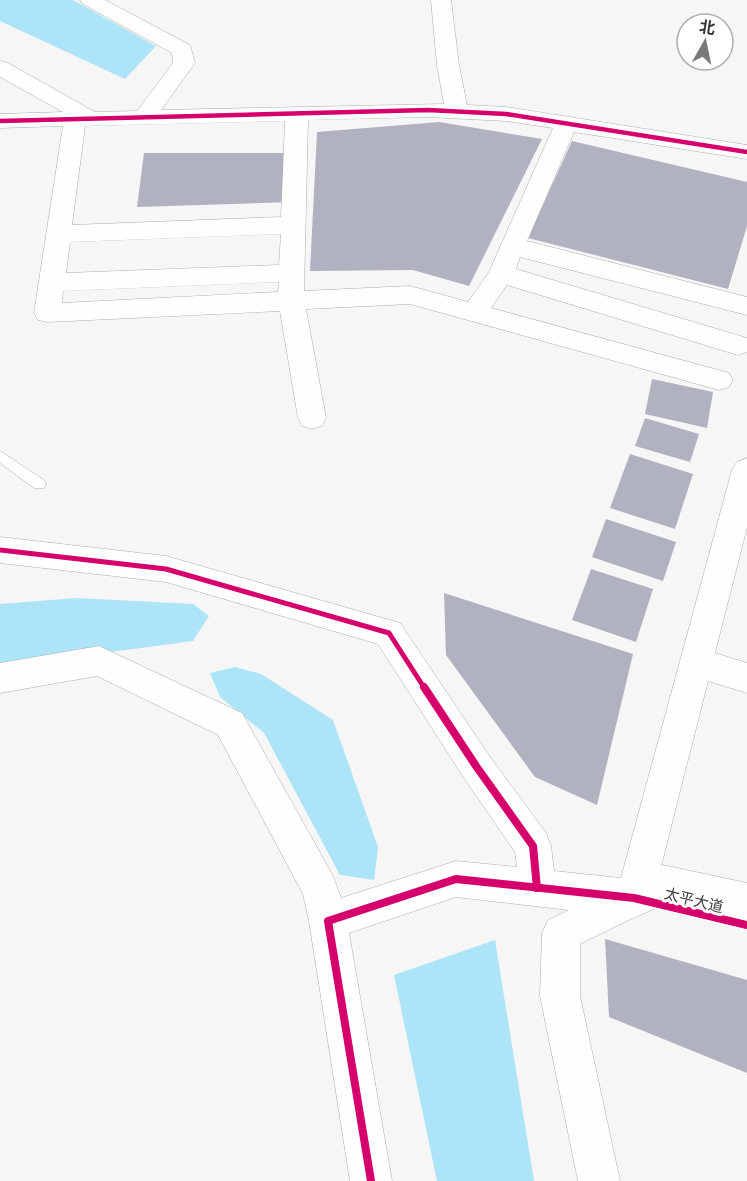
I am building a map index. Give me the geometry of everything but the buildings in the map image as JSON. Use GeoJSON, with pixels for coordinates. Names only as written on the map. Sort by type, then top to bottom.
{"type":"FeatureCollection","features":[{"type":"Feature","properties":{"kind":"street"},"geometry":{"type":"LineString","coordinates":[[90,0],[182,50],[184,63],[143,118]]}},
{"type":"Feature","properties":{"kind":"street"},"geometry":{"type":"LineString","coordinates":[[441,0],[448,65],[457,111]]}},
{"type":"Feature","properties":{"kind":"street"},"geometry":{"type":"LineString","coordinates":[[0,68],[83,119]]}},
{"type":"Feature","properties":{"kind":"street"},"geometry":{"type":"LineString","coordinates":[[0,121],[457,111],[506,114],[747,152]]}},
{"type":"Feature","properties":{"kind":"street"},"geometry":{"type":"LineString","coordinates":[[297,113],[291,301],[312,418]]}},
{"type":"Feature","properties":{"kind":"street"},"geometry":{"type":"LineString","coordinates":[[83,119],[58,234],[47,314],[410,296],[719,380]]}},
{"type":"Feature","properties":{"kind":"street"},"geometry":{"type":"LineString","coordinates":[[475,312],[501,274],[566,124]]}},
{"type":"Feature","properties":{"kind":"street"},"geometry":{"type":"LineString","coordinates":[[58,234],[294,225]]}},
{"type":"Feature","properties":{"kind":"street"},"geometry":{"type":"LineString","coordinates":[[513,246],[747,306]]}},
{"type":"Feature","properties":{"kind":"street"},"geometry":{"type":"LineString","coordinates":[[52,282],[292,273]]}},
{"type":"Feature","properties":{"kind":"street"},"geometry":{"type":"LineString","coordinates":[[501,274],[738,345]]}},
{"type":"Feature","properties":{"kind":"street"},"geometry":{"type":"LineString","coordinates":[[599,1181],[560,996],[561,933],[634,898],[747,470]]}},
{"type":"Feature","properties":{"kind":"street"},"geometry":{"type":"LineString","coordinates":[[0,550],[166,569],[389,633],[476,766],[533,846],[537,888]]}},
{"type":"Feature","properties":{"kind":"street"},"geometry":{"type":"LineString","coordinates":[[0,678],[99,661],[230,724],[320,889],[328,921],[371,1181]]}},
{"type":"Feature","properties":{"kind":"street"},"geometry":{"type":"LineString","coordinates":[[696,662],[747,678]]}},
{"type":"Feature","properties":{"kind":"street"},"geometry":{"type":"LineString","coordinates":[[328,921],[456,879],[634,898]]}},
{"type":"Feature","properties":{"kind":"street","name":"太平大道"},"geometry":{"type":"LineString","coordinates":[[634,898],[663,884],[747,903]]}},
{"type":"Feature","properties":{"kind":"street","name":"太平大道"},"geometry":{"type":"LineString","coordinates":[[634,898],[747,925]]}},
{"type":"Feature","properties":{"kind":"lane"},"geometry":{"type":"LineString","coordinates":[[0,456],[39,484]]}},
{"type":"Feature","properties":{"kind":"water"},"geometry":{"type":"Polygon","coordinates":[[[0,0],[73,0],[156,46],[125,79],[0,21],[0,0]]]}},
{"type":"Feature","properties":{"kind":"water"},"geometry":{"type":"Polygon","coordinates":[[[76,598],[193,604],[209,616],[193,641],[0,667],[0,604],[76,598]]]}},
{"type":"Feature","properties":{"kind":"water"},"geometry":{"type":"Polygon","coordinates":[[[235,667],[261,674],[333,720],[378,847],[374,880],[340,875],[264,733],[220,697],[210,673],[235,667]]]}},
{"type":"Feature","properties":{"kind":"water"},"geometry":{"type":"Polygon","coordinates":[[[495,940],[534,1181],[437,1181],[394,975],[495,940]]]}},
{"type":"Feature","properties":{"kind":"cycle path"},"geometry":{"type":"LineString","coordinates":[[0,121],[428,110],[506,114],[747,152]]}},
{"type":"Feature","properties":{"kind":"cycle path"},"geometry":{"type":"LineString","coordinates":[[0,550],[166,569],[389,633],[476,766],[533,846],[537,888]]}},
{"type":"Feature","properties":{"kind":"cycle path"},"geometry":{"type":"LineString","coordinates":[[371,1181],[328,921],[456,879],[634,898],[747,925]]}}]}
